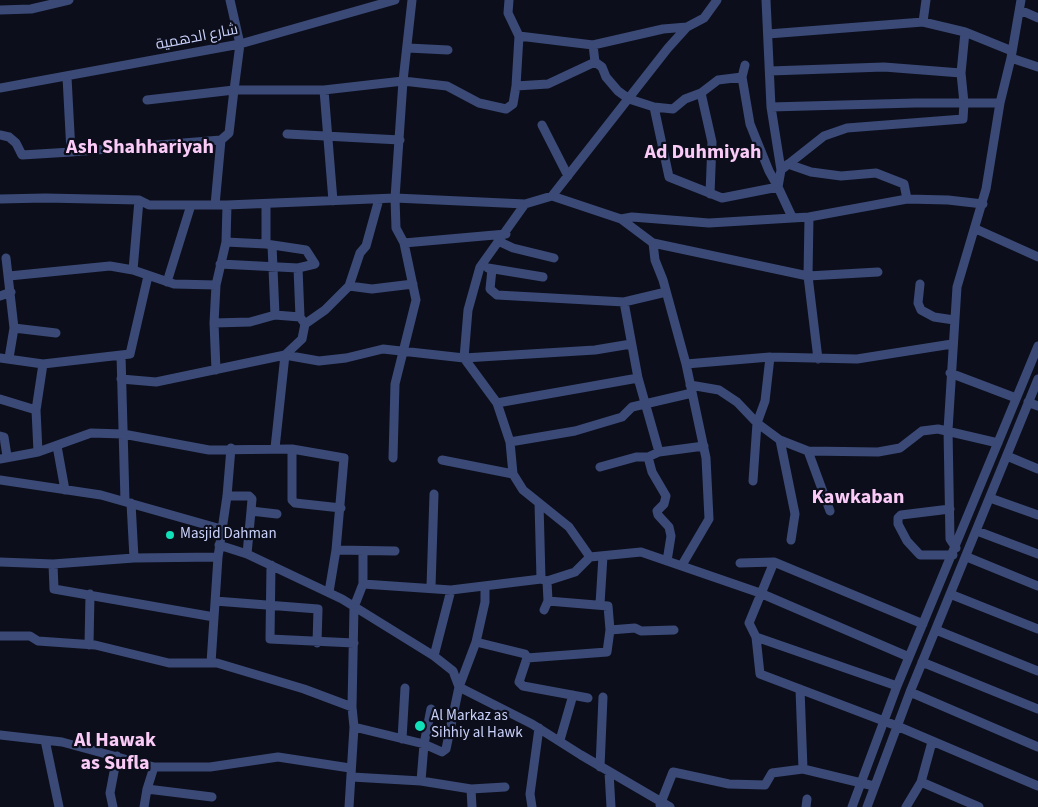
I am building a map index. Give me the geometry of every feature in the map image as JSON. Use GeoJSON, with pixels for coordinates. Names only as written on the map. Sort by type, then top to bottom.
{"type":"FeatureCollection","features":[{"type":"Feature","properties":{"kind":"street"},"geometry":{"type":"LineString","coordinates":[[0,10],[31,9],[69,0]]}},
{"type":"Feature","properties":{"kind":"street"},"geometry":{"type":"LineString","coordinates":[[0,135],[9,137],[16,143],[22,155],[220,140],[229,133],[240,44],[230,0]]}},
{"type":"Feature","properties":{"kind":"street","name":"شارع الدهمية"},"geometry":{"type":"LineString","coordinates":[[0,88],[240,44],[395,0]]}},
{"type":"Feature","properties":{"kind":"street"},"geometry":{"type":"LineString","coordinates":[[393,458],[395,384],[416,300],[404,244],[396,228],[395,198],[403,81],[412,0]]}},
{"type":"Feature","properties":{"kind":"street"},"geometry":{"type":"LineString","coordinates":[[147,100],[234,90],[324,90],[403,81],[447,86],[479,103],[506,109],[513,104],[516,86],[518,36],[508,13],[509,0]]}},
{"type":"Feature","properties":{"kind":"street"},"geometry":{"type":"LineString","coordinates":[[0,199],[139,200],[148,205],[227,206],[395,198],[525,204],[552,196],[688,27],[704,18],[717,0]]}},
{"type":"Feature","properties":{"kind":"street"},"geometry":{"type":"LineString","coordinates":[[766,0],[771,107],[784,167],[778,187]]}},
{"type":"Feature","properties":{"kind":"street"},"geometry":{"type":"LineString","coordinates":[[923,22],[926,0]]}},
{"type":"Feature","properties":{"kind":"street"},"geometry":{"type":"LineString","coordinates":[[954,552],[950,539],[948,430],[950,373],[957,287],[982,204],[1021,0]]}},
{"type":"Feature","properties":{"kind":"street"},"geometry":{"type":"LineString","coordinates":[[1020,10],[1038,18]]}},
{"type":"Feature","properties":{"kind":"street"},"geometry":{"type":"LineString","coordinates":[[768,34],[923,22],[965,32],[1038,67]]}},
{"type":"Feature","properties":{"kind":"street"},"geometry":{"type":"LineString","coordinates":[[518,36],[594,45],[663,29],[688,27]]}},
{"type":"Feature","properties":{"kind":"street"},"geometry":{"type":"LineString","coordinates":[[784,167],[824,136],[847,128],[963,119],[964,103],[961,73],[965,32]]}},
{"type":"Feature","properties":{"kind":"street"},"geometry":{"type":"LineString","coordinates":[[594,45],[595,62]]}},
{"type":"Feature","properties":{"kind":"street"},"geometry":{"type":"LineString","coordinates":[[408,48],[448,50]]}},
{"type":"Feature","properties":{"kind":"street"},"geometry":{"type":"LineString","coordinates":[[516,86],[548,84],[595,62]]}},
{"type":"Feature","properties":{"kind":"street"},"geometry":{"type":"LineString","coordinates":[[595,62],[602,67],[606,77],[618,91],[629,99],[654,107],[673,109],[685,100],[701,94],[718,80],[742,77]]}},
{"type":"Feature","properties":{"kind":"street"},"geometry":{"type":"LineString","coordinates":[[745,65],[742,77],[750,124],[769,171],[792,218]]}},
{"type":"Feature","properties":{"kind":"street"},"geometry":{"type":"LineString","coordinates":[[770,71],[884,67],[961,73]]}},
{"type":"Feature","properties":{"kind":"street"},"geometry":{"type":"LineString","coordinates":[[67,77],[71,152]]}},
{"type":"Feature","properties":{"kind":"street"},"geometry":{"type":"LineString","coordinates":[[324,90],[333,201]]}},
{"type":"Feature","properties":{"kind":"street"},"geometry":{"type":"LineString","coordinates":[[701,94],[712,142],[710,194]]}},
{"type":"Feature","properties":{"kind":"street"},"geometry":{"type":"LineString","coordinates":[[771,107],[1000,104]]}},
{"type":"Feature","properties":{"kind":"street"},"geometry":{"type":"LineString","coordinates":[[654,107],[669,177],[722,198],[778,187]]}},
{"type":"Feature","properties":{"kind":"street"},"geometry":{"type":"LineString","coordinates":[[542,125],[568,176]]}},
{"type":"Feature","properties":{"kind":"street"},"geometry":{"type":"LineString","coordinates":[[287,134],[400,140]]}},
{"type":"Feature","properties":{"kind":"street"},"geometry":{"type":"LineString","coordinates":[[215,205],[220,140]]}},
{"type":"Feature","properties":{"kind":"street"},"geometry":{"type":"LineString","coordinates":[[784,167],[841,176],[876,173],[904,184],[907,199]]}},
{"type":"Feature","properties":{"kind":"street"},"geometry":{"type":"LineString","coordinates":[[552,196],[621,219],[653,243],[808,276],[878,272]]}},
{"type":"Feature","properties":{"kind":"street"},"geometry":{"type":"LineString","coordinates":[[214,323],[250,322],[275,315],[303,320],[324,310],[349,286],[360,253],[366,246],[378,199]]}},
{"type":"Feature","properties":{"kind":"street"},"geometry":{"type":"LineString","coordinates":[[621,219],[632,217],[709,223],[809,217],[907,199],[948,200],[982,204]]}},
{"type":"Feature","properties":{"kind":"street"},"geometry":{"type":"LineString","coordinates":[[133,270],[139,200]]}},
{"type":"Feature","properties":{"kind":"street"},"geometry":{"type":"LineString","coordinates":[[266,204],[275,315]]}},
{"type":"Feature","properties":{"kind":"street"},"geometry":{"type":"LineString","coordinates":[[525,204],[506,234],[498,241],[480,267],[468,310],[464,358],[497,403],[510,442],[513,474],[522,490],[569,527],[590,557]]}},
{"type":"Feature","properties":{"kind":"street"},"geometry":{"type":"LineString","coordinates":[[167,282],[191,205]]}},
{"type":"Feature","properties":{"kind":"street"},"geometry":{"type":"LineString","coordinates":[[216,370],[214,323],[216,285],[226,242],[227,206]]}},
{"type":"Feature","properties":{"kind":"street"},"geometry":{"type":"LineString","coordinates":[[809,217],[808,276],[818,359]]}},
{"type":"Feature","properties":{"kind":"street"},"geometry":{"type":"LineString","coordinates":[[976,229],[1038,257]]}},
{"type":"Feature","properties":{"kind":"street"},"geometry":{"type":"LineString","coordinates":[[404,244],[506,234]]}},
{"type":"Feature","properties":{"kind":"street"},"geometry":{"type":"LineString","coordinates":[[498,241],[513,248],[554,258]]}},
{"type":"Feature","properties":{"kind":"street"},"geometry":{"type":"LineString","coordinates":[[220,264],[298,268],[314,264],[306,250],[269,244],[226,242]]}},
{"type":"Feature","properties":{"kind":"street"},"geometry":{"type":"LineString","coordinates":[[653,243],[655,260],[686,364],[704,446],[709,519],[682,565]]}},
{"type":"Feature","properties":{"kind":"street"},"geometry":{"type":"LineString","coordinates":[[6,258],[14,328],[5,358],[43,364],[130,354],[148,276]]}},
{"type":"Feature","properties":{"kind":"street"},"geometry":{"type":"LineString","coordinates":[[9,276],[110,266],[133,270],[174,284],[216,285]]}},
{"type":"Feature","properties":{"kind":"street"},"geometry":{"type":"LineString","coordinates":[[480,267],[543,277]]}},
{"type":"Feature","properties":{"kind":"street"},"geometry":{"type":"LineString","coordinates":[[275,448],[285,355],[302,339],[303,320],[298,268]]}},
{"type":"Feature","properties":{"kind":"street"},"geometry":{"type":"LineString","coordinates":[[492,269],[490,289],[497,295],[624,302],[666,292]]}},
{"type":"Feature","properties":{"kind":"street"},"geometry":{"type":"LineString","coordinates":[[349,286],[372,289],[413,284]]}},
{"type":"Feature","properties":{"kind":"street"},"geometry":{"type":"LineString","coordinates":[[920,284],[918,304],[921,310],[934,317],[954,320]]}},
{"type":"Feature","properties":{"kind":"street"},"geometry":{"type":"LineString","coordinates":[[0,296],[11,292]]}},
{"type":"Feature","properties":{"kind":"street"},"geometry":{"type":"LineString","coordinates":[[624,302],[638,378],[647,404],[659,452]]}},
{"type":"Feature","properties":{"kind":"street"},"geometry":{"type":"LineString","coordinates":[[14,328],[56,332]]}},
{"type":"Feature","properties":{"kind":"street"},"geometry":{"type":"LineString","coordinates":[[121,379],[156,382],[285,355],[319,361],[346,358],[383,349],[464,358],[594,350],[631,344]]}},
{"type":"Feature","properties":{"kind":"street"},"geometry":{"type":"LineString","coordinates":[[686,364],[770,357],[857,359],[952,344]]}},
{"type":"Feature","properties":{"kind":"street"},"geometry":{"type":"LineString","coordinates":[[852,807],[897,686],[1038,346]]}},
{"type":"Feature","properties":{"kind":"street"},"geometry":{"type":"LineString","coordinates":[[121,355],[123,434],[134,558]]}},
{"type":"Feature","properties":{"kind":"street"},"geometry":{"type":"LineString","coordinates":[[753,481],[757,423],[765,401],[770,357]]}},
{"type":"Feature","properties":{"kind":"street"},"geometry":{"type":"LineString","coordinates":[[38,452],[36,410],[43,364]]}},
{"type":"Feature","properties":{"kind":"street"},"geometry":{"type":"LineString","coordinates":[[950,373],[1016,398]]}},
{"type":"Feature","properties":{"kind":"street"},"geometry":{"type":"LineString","coordinates":[[497,403],[638,378]]}},
{"type":"Feature","properties":{"kind":"street"},"geometry":{"type":"LineString","coordinates":[[867,807],[910,692],[967,557],[1038,379]]}},
{"type":"Feature","properties":{"kind":"street"},"geometry":{"type":"LineString","coordinates":[[510,442],[575,431],[622,417],[632,407],[647,404],[691,389],[719,390],[737,402],[757,423],[780,440],[808,451],[878,452],[900,448],[922,431],[948,430],[998,443]]}},
{"type":"Feature","properties":{"kind":"street"},"geometry":{"type":"LineString","coordinates":[[0,399],[36,410]]}},
{"type":"Feature","properties":{"kind":"street"},"geometry":{"type":"LineString","coordinates":[[1028,402],[1038,406]]}},
{"type":"Feature","properties":{"kind":"street"},"geometry":{"type":"LineString","coordinates":[[0,436],[4,437],[4,458],[38,452],[91,433],[123,434],[209,450],[231,448],[292,449],[344,458],[341,508],[329,592]]}},
{"type":"Feature","properties":{"kind":"street"},"geometry":{"type":"LineString","coordinates":[[780,440],[795,514],[791,540]]}},
{"type":"Feature","properties":{"kind":"street"},"geometry":{"type":"LineString","coordinates":[[57,446],[65,490]]}},
{"type":"Feature","properties":{"kind":"street"},"geometry":{"type":"LineString","coordinates":[[600,467],[648,457],[659,452],[704,446]]}},
{"type":"Feature","properties":{"kind":"street"},"geometry":{"type":"LineString","coordinates":[[211,663],[219,546],[227,496],[231,448]]}},
{"type":"Feature","properties":{"kind":"street"},"geometry":{"type":"LineString","coordinates":[[292,449],[292,500],[295,503],[341,508]]}},
{"type":"Feature","properties":{"kind":"street"},"geometry":{"type":"LineString","coordinates":[[808,451],[830,511]]}},
{"type":"Feature","properties":{"kind":"street"},"geometry":{"type":"LineString","coordinates":[[1007,456],[1038,469]]}},
{"type":"Feature","properties":{"kind":"street"},"geometry":{"type":"LineString","coordinates":[[648,457],[652,472],[666,496],[664,504],[657,511],[658,515],[669,527],[671,536],[667,561]]}},
{"type":"Feature","properties":{"kind":"street"},"geometry":{"type":"LineString","coordinates":[[442,460],[513,474]]}},
{"type":"Feature","properties":{"kind":"street"},"geometry":{"type":"LineString","coordinates":[[0,480],[128,502],[221,529]]}},
{"type":"Feature","properties":{"kind":"street"},"geometry":{"type":"LineString","coordinates":[[431,587],[434,494]]}},
{"type":"Feature","properties":{"kind":"street"},"geometry":{"type":"LineString","coordinates":[[227,496],[249,496],[252,499],[247,554]]}},
{"type":"Feature","properties":{"kind":"street"},"geometry":{"type":"LineString","coordinates":[[990,498],[1038,515]]}},
{"type":"Feature","properties":{"kind":"street"},"geometry":{"type":"LineString","coordinates":[[539,503],[544,580],[548,601],[544,610]]}},
{"type":"Feature","properties":{"kind":"street"},"geometry":{"type":"LineString","coordinates":[[950,510],[902,515],[898,518],[898,524],[907,541],[920,555],[954,552]]}},
{"type":"Feature","properties":{"kind":"street"},"geometry":{"type":"LineString","coordinates":[[251,511],[277,514]]}},
{"type":"Feature","properties":{"kind":"street"},"geometry":{"type":"LineString","coordinates":[[977,532],[1038,554]]}},
{"type":"Feature","properties":{"kind":"street"},"geometry":{"type":"LineString","coordinates":[[219,546],[247,554],[329,592],[434,656],[453,672],[459,687],[539,728],[660,804],[670,807]]}},
{"type":"Feature","properties":{"kind":"street"},"geometry":{"type":"LineString","coordinates":[[336,550],[394,551]]}},
{"type":"Feature","properties":{"kind":"street"},"geometry":{"type":"LineString","coordinates":[[350,807],[354,727],[352,707],[354,607],[363,584],[364,551]]}},
{"type":"Feature","properties":{"kind":"street"},"geometry":{"type":"LineString","coordinates":[[363,584],[431,587],[451,590],[485,587],[544,580],[575,572],[590,557],[641,552],[760,593],[909,657]]}},
{"type":"Feature","properties":{"kind":"street"},"geometry":{"type":"LineString","coordinates":[[600,604],[604,556]]}},
{"type":"Feature","properties":{"kind":"street"},"geometry":{"type":"LineString","coordinates":[[0,562],[53,564],[134,558],[218,557]]}},
{"type":"Feature","properties":{"kind":"street"},"geometry":{"type":"LineString","coordinates":[[967,557],[1038,586]]}},
{"type":"Feature","properties":{"kind":"street"},"geometry":{"type":"LineString","coordinates":[[740,563],[774,562],[923,624]]}},
{"type":"Feature","properties":{"kind":"street"},"geometry":{"type":"LineString","coordinates":[[774,562],[749,623],[756,637],[760,674],[898,726],[1038,786]]}},
{"type":"Feature","properties":{"kind":"street"},"geometry":{"type":"LineString","coordinates":[[53,564],[54,589],[214,617]]}},
{"type":"Feature","properties":{"kind":"street"},"geometry":{"type":"LineString","coordinates":[[271,565],[270,639],[318,643],[354,643]]}},
{"type":"Feature","properties":{"kind":"street"},"geometry":{"type":"LineString","coordinates":[[354,727],[424,744],[442,752],[446,749],[459,687],[476,642],[485,602],[485,587]]}},
{"type":"Feature","properties":{"kind":"street"},"geometry":{"type":"LineString","coordinates":[[434,656],[451,590]]}},
{"type":"Feature","properties":{"kind":"street"},"geometry":{"type":"LineString","coordinates":[[89,645],[90,594]]}},
{"type":"Feature","properties":{"kind":"street"},"geometry":{"type":"LineString","coordinates":[[950,594],[1038,629]]}},
{"type":"Feature","properties":{"kind":"street"},"geometry":{"type":"LineString","coordinates":[[215,601],[318,609],[318,643]]}},
{"type":"Feature","properties":{"kind":"street"},"geometry":{"type":"LineString","coordinates":[[527,658],[607,652],[610,630],[608,606],[548,601]]}},
{"type":"Feature","properties":{"kind":"street"},"geometry":{"type":"LineString","coordinates":[[610,630],[635,628],[642,631],[674,630]]}},
{"type":"Feature","properties":{"kind":"street"},"geometry":{"type":"LineString","coordinates":[[936,630],[1038,671]]}},
{"type":"Feature","properties":{"kind":"street"},"geometry":{"type":"LineString","coordinates":[[0,636],[30,636],[38,641],[89,645],[169,663],[211,663],[256,673],[352,707]]}},
{"type":"Feature","properties":{"kind":"street"},"geometry":{"type":"LineString","coordinates":[[756,637],[897,686]]}},
{"type":"Feature","properties":{"kind":"street"},"geometry":{"type":"LineString","coordinates":[[476,642],[524,654],[527,658]]}},
{"type":"Feature","properties":{"kind":"street"},"geometry":{"type":"LineString","coordinates":[[527,658],[519,682],[523,686],[588,698]]}},
{"type":"Feature","properties":{"kind":"street"},"geometry":{"type":"LineString","coordinates":[[922,662],[1038,709]]}},
{"type":"Feature","properties":{"kind":"street"},"geometry":{"type":"LineString","coordinates":[[402,739],[405,688]]}},
{"type":"Feature","properties":{"kind":"street"},"geometry":{"type":"LineString","coordinates":[[800,689],[803,769]]}},
{"type":"Feature","properties":{"kind":"street"},"geometry":{"type":"LineString","coordinates":[[910,692],[1038,747]]}},
{"type":"Feature","properties":{"kind":"street"},"geometry":{"type":"LineString","coordinates":[[560,740],[573,695]]}},
{"type":"Feature","properties":{"kind":"street"},"geometry":{"type":"LineString","coordinates":[[600,766],[603,697]]}},
{"type":"Feature","properties":{"kind":"street"},"geometry":{"type":"LineString","coordinates":[[421,780],[424,744],[431,709]]}},
{"type":"Feature","properties":{"kind":"street"},"geometry":{"type":"LineString","coordinates":[[532,807],[530,794],[539,728]]}},
{"type":"Feature","properties":{"kind":"street"},"geometry":{"type":"LineString","coordinates":[[0,735],[62,742],[154,767],[210,767],[278,757],[352,772],[421,780],[472,789],[505,787]]}},
{"type":"Feature","properties":{"kind":"street"},"geometry":{"type":"LineString","coordinates":[[45,740],[59,807]]}},
{"type":"Feature","properties":{"kind":"street"},"geometry":{"type":"LineString","coordinates":[[906,807],[921,782],[932,742]]}},
{"type":"Feature","properties":{"kind":"street"},"geometry":{"type":"LineString","coordinates":[[113,807],[110,793],[117,756]]}},
{"type":"Feature","properties":{"kind":"street"},"geometry":{"type":"LineString","coordinates":[[144,807],[146,789],[154,767]]}},
{"type":"Feature","properties":{"kind":"street"},"geometry":{"type":"LineString","coordinates":[[660,804],[673,772],[729,784],[765,785],[772,773],[803,769],[874,786]]}},
{"type":"Feature","properties":{"kind":"street"},"geometry":{"type":"LineString","coordinates":[[609,772],[611,807]]}},
{"type":"Feature","properties":{"kind":"street"},"geometry":{"type":"LineString","coordinates":[[921,782],[979,807]]}},
{"type":"Feature","properties":{"kind":"street"},"geometry":{"type":"LineString","coordinates":[[146,789],[212,797]]}},
{"type":"Feature","properties":{"kind":"street"},"geometry":{"type":"LineString","coordinates":[[472,789],[472,807]]}},
{"type":"Feature","properties":{"kind":"street"},"geometry":{"type":"LineString","coordinates":[[602,807],[609,796]]}},
{"type":"Feature","properties":{"kind":"place","name":"Masjid Dahman"},"geometry":{"type":"Point","coordinates":[170,535]}},
{"type":"Feature","properties":{"kind":"place","name":"Al Markaz as Sihhiy al Hawk"},"geometry":{"type":"Point","coordinates":[420,726]}},
{"type":"Feature","properties":{"kind":"district","name":"Ash Shahhariyah"},"geometry":{"type":"Point","coordinates":[140,149]}},
{"type":"Feature","properties":{"kind":"district","name":"Ad Duhmiyah"},"geometry":{"type":"Point","coordinates":[703,154]}},
{"type":"Feature","properties":{"kind":"district","name":"Kawkaban"},"geometry":{"type":"Point","coordinates":[858,499]}},
{"type":"Feature","properties":{"kind":"district","name":"Al Hawak as Sufla"},"geometry":{"type":"Point","coordinates":[115,754]}}]}
